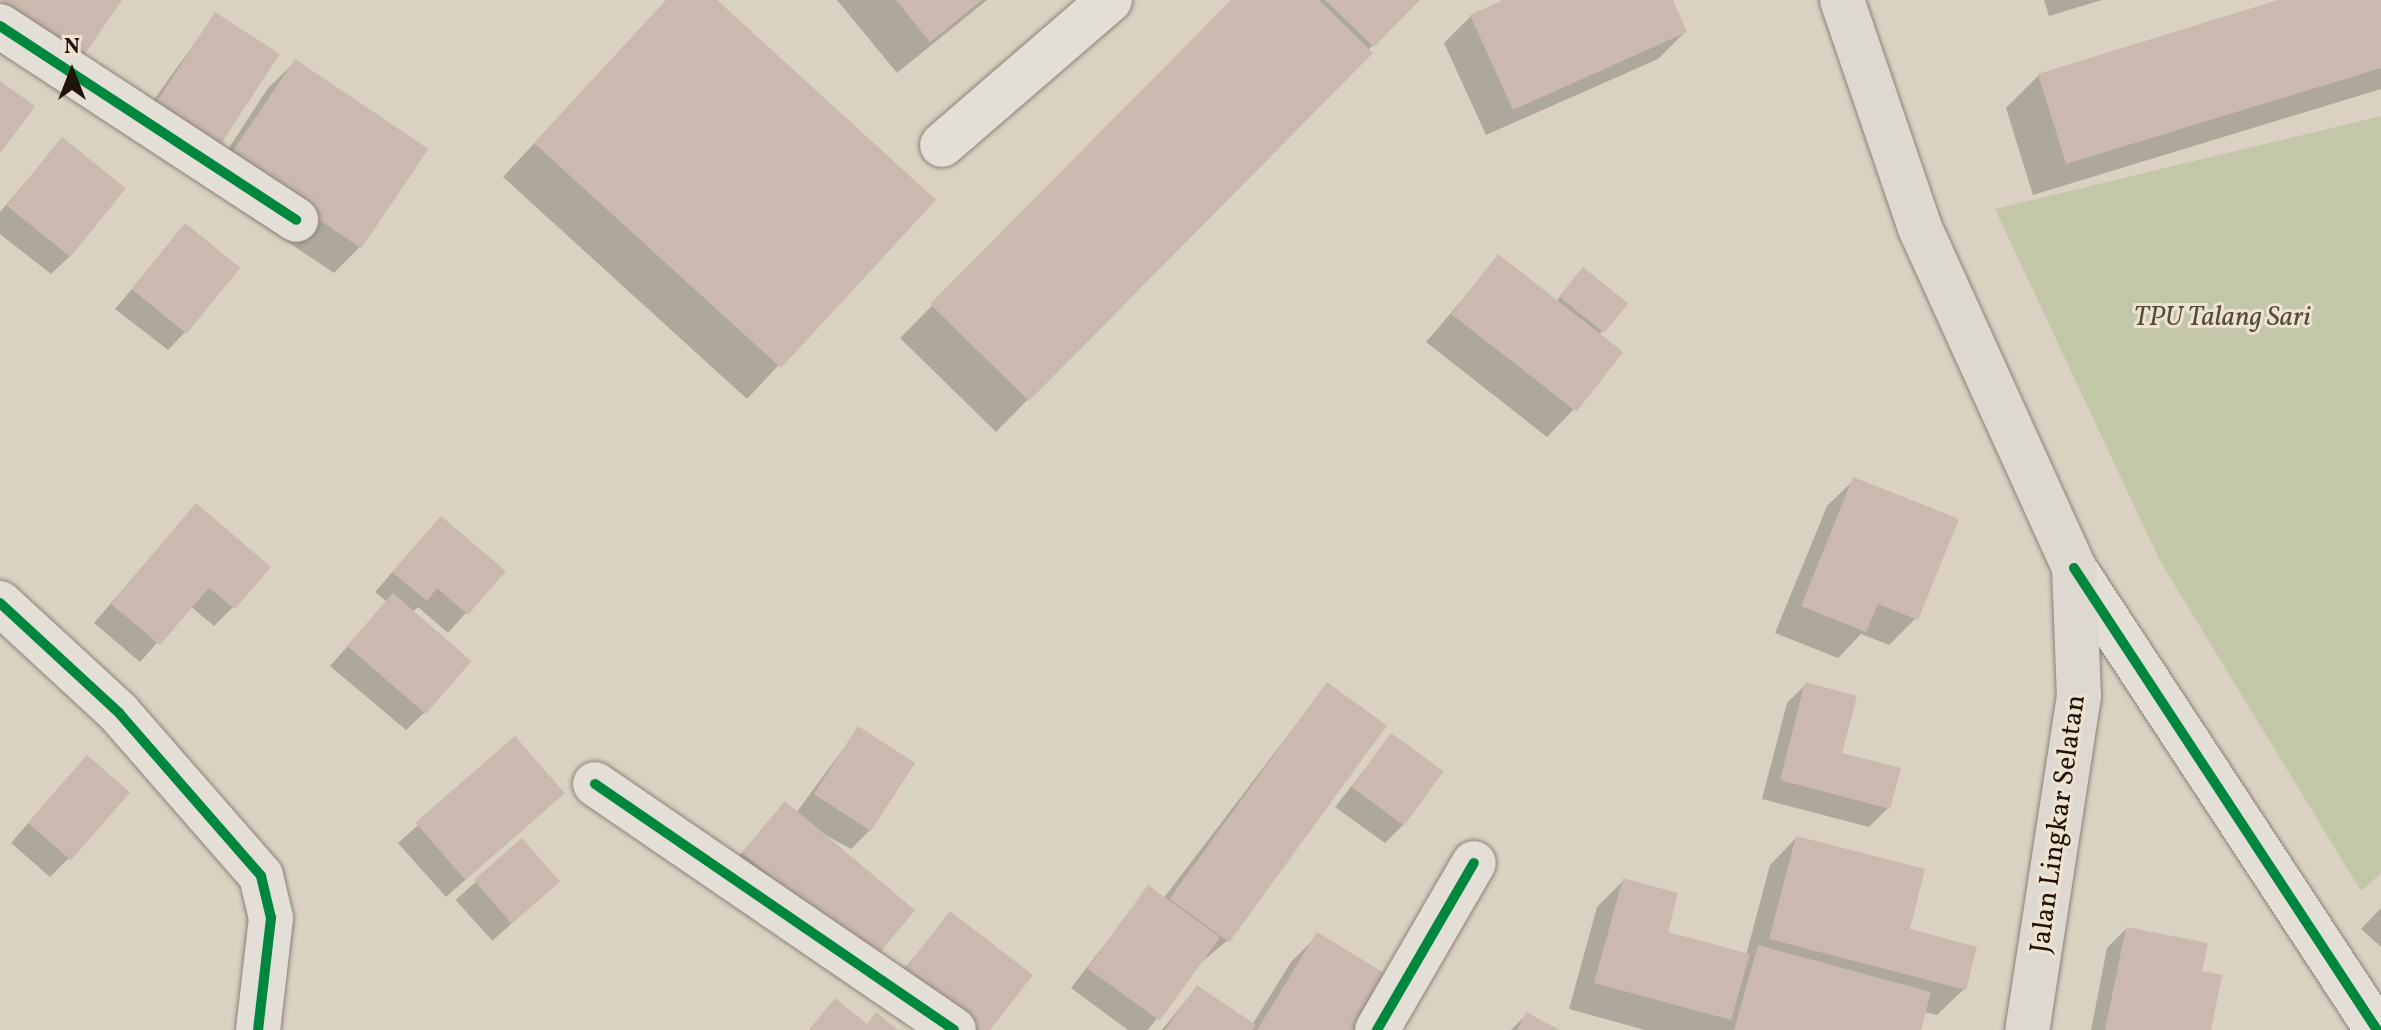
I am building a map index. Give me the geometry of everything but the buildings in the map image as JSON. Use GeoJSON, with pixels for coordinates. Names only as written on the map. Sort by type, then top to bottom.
{"type":"FeatureCollection","features":[{"type":"Feature","properties":{"kind":"highway"},"geometry":{"type":"LineString","coordinates":[[1843,0],[1920,228],[2074,568]]}},
{"type":"Feature","properties":{"kind":"highway","name":"Jalan Lingkar Selatan"},"geometry":{"type":"LineString","coordinates":[[2027,1030],[2079,696],[2074,568]]}},
{"type":"Feature","properties":{"kind":"street"},"geometry":{"type":"LineString","coordinates":[[942,145],[1110,0]]}},
{"type":"Feature","properties":{"kind":"street"},"geometry":{"type":"LineString","coordinates":[[0,26],[296,220]]}},
{"type":"Feature","properties":{"kind":"street"},"geometry":{"type":"LineString","coordinates":[[2074,568],[2377,1030]]}},
{"type":"Feature","properties":{"kind":"street"},"geometry":{"type":"LineString","coordinates":[[0,603],[119,713],[261,876],[271,918],[258,1030]]}},
{"type":"Feature","properties":{"kind":"street"},"geometry":{"type":"LineString","coordinates":[[595,784],[954,1030]]}},
{"type":"Feature","properties":{"kind":"street"},"geometry":{"type":"LineString","coordinates":[[1377,1030],[1474,863]]}},
{"type":"Feature","properties":{"kind":"green space","name":"TPU Talang Sari"},"geometry":{"type":"Polygon","coordinates":[[[2381,116],[2381,873],[2361,891],[2160,561],[1995,209],[2381,116]]]}},
{"type":"Feature","properties":{"kind":"cycle path"},"geometry":{"type":"LineString","coordinates":[[0,26],[296,220]]}},
{"type":"Feature","properties":{"kind":"cycle path"},"geometry":{"type":"LineString","coordinates":[[2074,568],[2377,1030]]}},
{"type":"Feature","properties":{"kind":"cycle path"},"geometry":{"type":"LineString","coordinates":[[0,603],[119,713],[261,876],[271,918],[258,1030]]}},
{"type":"Feature","properties":{"kind":"cycle path"},"geometry":{"type":"LineString","coordinates":[[595,784],[954,1030]]}},
{"type":"Feature","properties":{"kind":"cycle path"},"geometry":{"type":"LineString","coordinates":[[1377,1030],[1474,863]]}}]}
